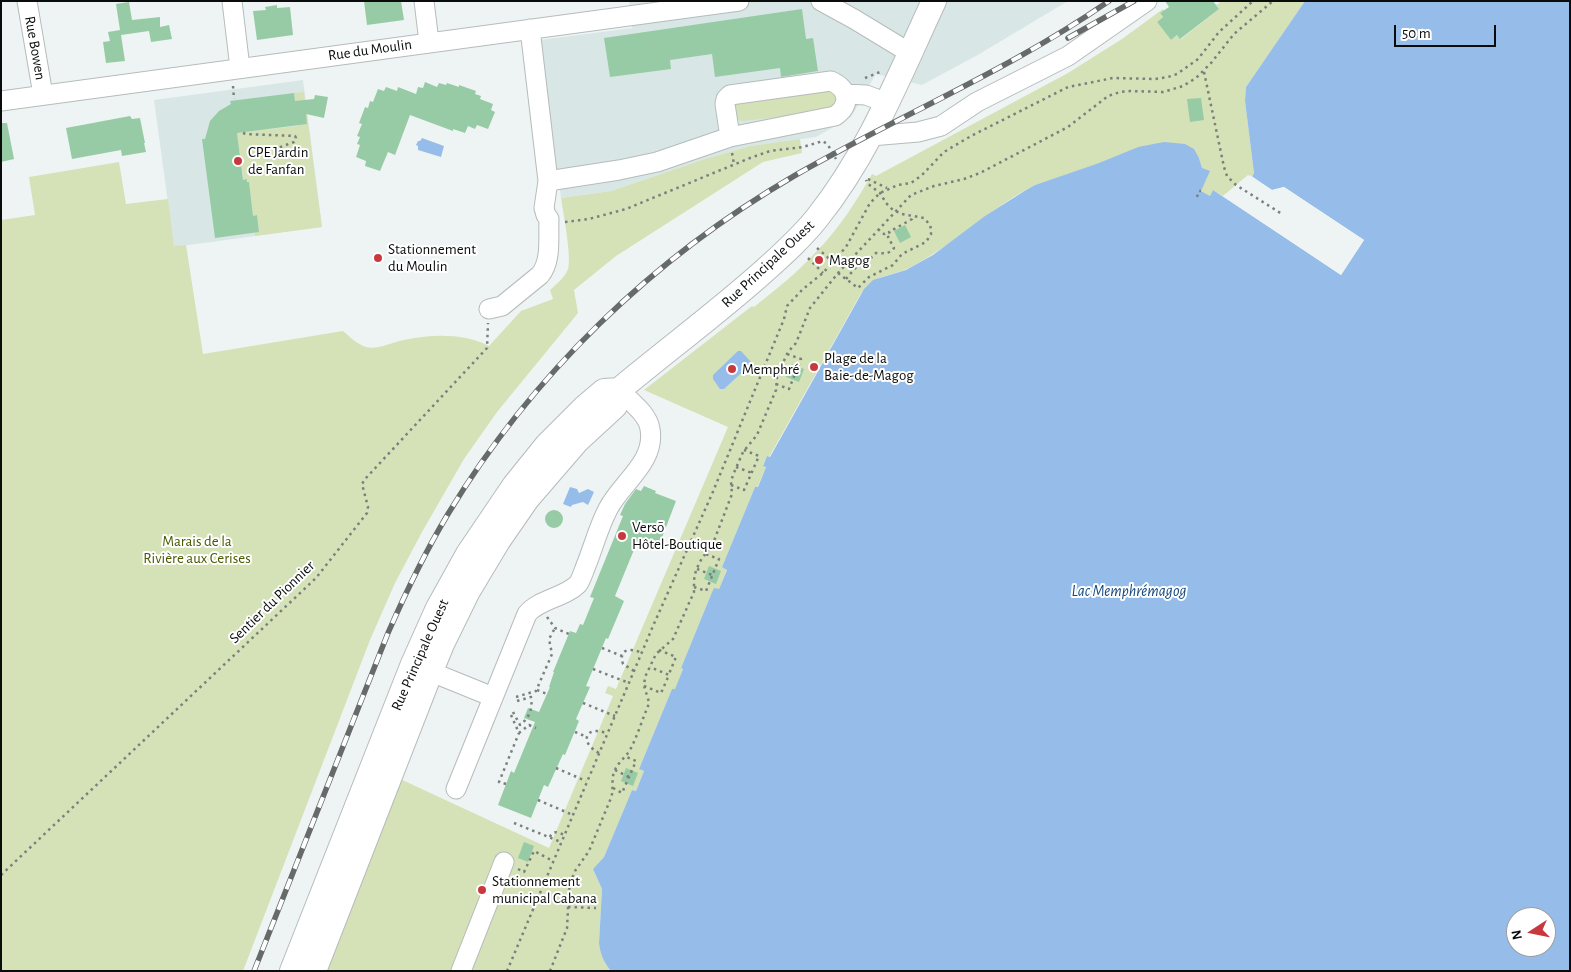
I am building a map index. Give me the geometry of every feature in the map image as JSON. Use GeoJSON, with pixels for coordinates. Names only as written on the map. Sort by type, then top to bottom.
{"type":"FeatureCollection","features":[{"type":"Feature","properties":{"kind":"main road","name":"Rue Principale Ouest"},"geometry":{"type":"LineString","coordinates":[[292,971],[422,668],[442,644],[468,592],[502,534],[527,499],[560,460],[615,406],[620,390],[721,308],[794,243],[816,219],[852,170],[871,136],[934,1]]}},
{"type":"Feature","properties":{"kind":"main road","name":"Rue Principale Ouest"},"geometry":{"type":"LineString","coordinates":[[314,971],[422,668]]}},
{"type":"Feature","properties":{"kind":"street","name":"Rue Bowen"},"geometry":{"type":"LineString","coordinates":[[27,1],[43,95]]}},
{"type":"Feature","properties":{"kind":"street"},"geometry":{"type":"LineString","coordinates":[[232,1],[240,68]]}},
{"type":"Feature","properties":{"kind":"street"},"geometry":{"type":"LineString","coordinates":[[424,1],[429,42]]}},
{"type":"Feature","properties":{"kind":"street","name":"Rue du Moulin"},"geometry":{"type":"LineString","coordinates":[[1,101],[530,29],[619,9],[739,1]]}},
{"type":"Feature","properties":{"kind":"street"},"geometry":{"type":"LineString","coordinates":[[871,136],[918,132],[941,126],[977,102],[1068,56],[1147,1]]}},
{"type":"Feature","properties":{"kind":"street"},"geometry":{"type":"LineString","coordinates":[[823,2],[910,53]]}},
{"type":"Feature","properties":{"kind":"street"},"geometry":{"type":"LineString","coordinates":[[489,309],[502,306],[543,272],[547,262],[549,219],[544,208],[548,180],[530,29]]}},
{"type":"Feature","properties":{"kind":"street"},"geometry":{"type":"LineString","coordinates":[[548,180],[619,170],[657,162],[730,137],[835,116],[844,107],[845,94],[842,88],[831,81],[730,95],[726,99],[725,104],[730,137]]}},
{"type":"Feature","properties":{"kind":"street"},"geometry":{"type":"LineString","coordinates":[[845,94],[866,95],[887,103]]}},
{"type":"Feature","properties":{"kind":"street"},"geometry":{"type":"LineString","coordinates":[[456,789],[527,614],[540,604],[570,590],[578,584],[607,511],[614,498],[636,473],[646,454],[651,434],[648,423],[645,417],[620,390]]}},
{"type":"Feature","properties":{"kind":"street"},"geometry":{"type":"LineString","coordinates":[[422,668],[493,697]]}},
{"type":"Feature","properties":{"kind":"street"},"geometry":{"type":"LineString","coordinates":[[461,971],[504,862]]}},
{"type":"Feature","properties":{"kind":"path"},"geometry":{"type":"LineString","coordinates":[[508,971],[553,860],[712,494],[784,319],[787,306],[802,289],[823,273],[846,247],[870,203],[880,193],[888,188],[911,183],[950,148],[1006,117],[1068,87],[1113,78],[1155,79],[1177,74],[1198,59],[1219,32],[1253,1]]}},
{"type":"Feature","properties":{"kind":"path"},"geometry":{"type":"LineString","coordinates":[[550,971],[567,928],[568,890],[571,881],[591,845],[611,798],[612,778],[615,770],[620,759],[630,748],[649,702],[644,686],[645,677],[656,654],[673,639],[694,592],[694,575],[705,554],[712,546],[732,494],[732,478],[736,467],[744,450],[757,435],[776,390],[777,377],[781,367],[787,354],[796,343],[813,303],[838,273],[911,195],[934,186],[973,176],[1068,127],[1108,96],[1120,92],[1172,90],[1183,86],[1204,72],[1234,34],[1273,1]]}},
{"type":"Feature","properties":{"kind":"path"},"geometry":{"type":"LineString","coordinates":[[1204,72],[1227,176],[1236,185],[1282,214]]}},
{"type":"Feature","properties":{"kind":"path"},"geometry":{"type":"LineString","coordinates":[[244,133],[295,136],[294,142],[275,150]]}},
{"type":"Feature","properties":{"kind":"path"},"geometry":{"type":"LineString","coordinates":[[549,219],[562,222],[589,219],[626,209],[770,151],[803,147],[822,142],[828,145],[839,163]]}},
{"type":"Feature","properties":{"kind":"path"},"geometry":{"type":"LineString","coordinates":[[838,273],[858,288],[869,277],[893,265],[902,254],[926,242],[931,234],[930,225],[924,218],[896,212],[890,208],[880,193],[868,184],[866,179],[870,179],[888,188]]}},
{"type":"Feature","properties":{"kind":"path"},"geometry":{"type":"LineString","coordinates":[[1196,197],[1200,191]]}},
{"type":"Feature","properties":{"kind":"path"},"geometry":{"type":"LineString","coordinates":[[878,229],[884,234],[889,232],[912,219],[913,215]]}},
{"type":"Feature","properties":{"kind":"path"},"geometry":{"type":"LineString","coordinates":[[846,279],[858,266],[876,253],[885,254],[893,250],[894,248],[888,237],[891,236],[889,232]]}},
{"type":"Feature","properties":{"kind":"path"},"geometry":{"type":"LineString","coordinates":[[817,248],[833,262]]}},
{"type":"Feature","properties":{"kind":"path"},"geometry":{"type":"LineString","coordinates":[[808,258],[823,273]]}},
{"type":"Feature","properties":{"kind":"path","name":"Sentier du Pionnier"},"geometry":{"type":"LineString","coordinates":[[1,875],[316,578],[366,513],[368,507],[362,484],[365,479],[487,348],[489,309]]}},
{"type":"Feature","properties":{"kind":"path"},"geometry":{"type":"LineString","coordinates":[[776,384],[789,389],[801,359],[787,354]]}},
{"type":"Feature","properties":{"kind":"path"},"geometry":{"type":"LineString","coordinates":[[781,367],[795,373]]}},
{"type":"Feature","properties":{"kind":"path"},"geometry":{"type":"LineString","coordinates":[[731,485],[744,490],[759,456],[744,450]]}},
{"type":"Feature","properties":{"kind":"path"},"geometry":{"type":"LineString","coordinates":[[736,467],[752,473]]}},
{"type":"Feature","properties":{"kind":"path"},"geometry":{"type":"LineString","coordinates":[[694,586],[706,591],[719,559],[705,554]]}},
{"type":"Feature","properties":{"kind":"path"},"geometry":{"type":"LineString","coordinates":[[697,569],[712,575]]}},
{"type":"Feature","properties":{"kind":"path"},"geometry":{"type":"LineString","coordinates":[[540,604],[555,628],[568,634]]}},
{"type":"Feature","properties":{"kind":"path"},"geometry":{"type":"LineString","coordinates":[[516,697],[537,690],[552,654],[549,639],[555,628]]}},
{"type":"Feature","properties":{"kind":"path"},"geometry":{"type":"LineString","coordinates":[[602,648],[622,656]]}},
{"type":"Feature","properties":{"kind":"path"},"geometry":{"type":"LineString","coordinates":[[634,671],[625,666],[622,662],[622,656],[629,649],[642,652]]}},
{"type":"Feature","properties":{"kind":"path"},"geometry":{"type":"LineString","coordinates":[[644,686],[661,692],[669,675],[676,657],[659,650]]}},
{"type":"Feature","properties":{"kind":"path"},"geometry":{"type":"LineString","coordinates":[[650,667],[669,675]]}},
{"type":"Feature","properties":{"kind":"path"},"geometry":{"type":"LineString","coordinates":[[593,668],[629,683]]}},
{"type":"Feature","properties":{"kind":"path"},"geometry":{"type":"LineString","coordinates":[[537,690],[547,694]]}},
{"type":"Feature","properties":{"kind":"path"},"geometry":{"type":"LineString","coordinates":[[517,701],[531,697],[531,711],[520,725],[512,713],[519,733]]}},
{"type":"Feature","properties":{"kind":"path"},"geometry":{"type":"LineString","coordinates":[[583,703],[615,716]]}},
{"type":"Feature","properties":{"kind":"path"},"geometry":{"type":"LineString","coordinates":[[506,784],[499,782],[519,733],[529,725],[536,728]]}},
{"type":"Feature","properties":{"kind":"path"},"geometry":{"type":"LineString","coordinates":[[587,737],[596,730],[608,734]]}},
{"type":"Feature","properties":{"kind":"path"},"geometry":{"type":"LineString","coordinates":[[575,732],[587,737]]}},
{"type":"Feature","properties":{"kind":"path"},"geometry":{"type":"LineString","coordinates":[[587,737],[589,746],[599,753]]}},
{"type":"Feature","properties":{"kind":"path"},"geometry":{"type":"LineString","coordinates":[[613,788],[622,793],[636,761],[624,756]]}},
{"type":"Feature","properties":{"kind":"path"},"geometry":{"type":"LineString","coordinates":[[556,768],[587,782]]}},
{"type":"Feature","properties":{"kind":"path"},"geometry":{"type":"LineString","coordinates":[[615,770],[629,777]]}},
{"type":"Feature","properties":{"kind":"path"},"geometry":{"type":"LineString","coordinates":[[538,800],[573,815]]}},
{"type":"Feature","properties":{"kind":"path"},"geometry":{"type":"LineString","coordinates":[[514,823],[561,842]]}},
{"type":"Feature","properties":{"kind":"path"},"geometry":{"type":"LineString","coordinates":[[550,837],[552,833],[556,832],[564,835]]}},
{"type":"Feature","properties":{"kind":"path"},"geometry":{"type":"LineString","coordinates":[[504,862],[524,872],[534,852],[553,860]]}},
{"type":"Feature","properties":{"kind":"path"},"geometry":{"type":"LineString","coordinates":[[568,907],[596,908]]}},
{"type":"Feature","properties":{"kind":"shaded area"},"geometry":{"type":"Polygon","coordinates":[[[629,1],[1068,1],[976,56],[922,85],[876,74],[851,117],[816,137],[750,146],[611,191],[561,198],[540,40],[632,28],[629,1]]]}},
{"type":"Feature","properties":{"kind":"shaded area","name":"CPE Jardin de Fanfan"},"geometry":{"type":"Polygon","coordinates":[[[303,80],[322,227],[174,247],[154,100],[303,80]]]}},
{"type":"Feature","properties":{"kind":"green space"},"geometry":{"type":"Polygon","coordinates":[[[1222,1],[1305,1],[1246,87],[1245,101],[1254,173],[1252,177],[1248,175],[1223,196],[1213,190],[1210,196],[1201,191],[1202,168],[1199,158],[1138,147],[1100,163],[1035,185],[1003,204],[929,257],[906,270],[878,279],[865,288],[860,295],[769,457],[767,456],[763,465],[766,467],[757,488],[755,487],[722,567],[727,569],[719,589],[710,597],[681,668],[683,669],[675,690],[672,689],[639,769],[644,771],[636,791],[632,790],[604,857],[593,869],[602,889],[599,943],[606,965],[611,971],[323,971],[398,778],[549,848],[613,696],[605,693],[608,686],[616,689],[728,427],[644,390],[752,306],[754,307],[801,267],[839,225],[872,174],[876,176],[1068,73],[1122,39],[1163,9],[1164,11],[1160,13],[1163,17],[1157,22],[1171,40],[1177,35],[1181,39],[1219,9],[1216,5],[1222,1]]]}},
{"type":"Feature","properties":{"kind":"green space"},"geometry":{"type":"Polygon","coordinates":[[[828,87],[837,96],[836,106],[825,112],[742,121],[736,119],[733,105],[737,100],[828,87]]]}},
{"type":"Feature","properties":{"kind":"green space"},"geometry":{"type":"Polygon","coordinates":[[[304,92],[322,227],[255,236],[255,232],[259,231],[257,215],[253,216],[249,182],[247,179],[242,180],[237,133],[298,126],[294,93],[304,92]]]}},
{"type":"Feature","properties":{"kind":"green space","name":"Marais de la Rivière aux Cerises"},"geometry":{"type":"Polygon","coordinates":[[[800,139],[802,153],[763,162],[616,256],[574,290],[578,313],[497,412],[464,459],[395,583],[370,640],[243,971],[1,971],[1,220],[35,215],[29,177],[119,162],[126,204],[168,199],[174,246],[186,245],[203,354],[343,331],[360,344],[371,348],[414,338],[436,336],[469,339],[489,346],[521,311],[553,299],[550,290],[567,272],[569,256],[561,198],[611,191],[750,146],[800,139]]]}},
{"type":"Feature","properties":{"kind":"water","name":"Lac Memphrémagog"},"geometry":{"type":"Polygon","coordinates":[[[1305,1],[1570,1],[1570,971],[611,971],[603,958],[599,943],[602,889],[593,869],[604,857],[632,790],[636,791],[644,771],[639,769],[672,689],[675,689],[683,669],[681,668],[710,597],[714,588],[719,589],[727,570],[722,567],[755,487],[758,487],[766,467],[763,466],[767,456],[770,457],[864,289],[873,280],[906,270],[933,255],[985,216],[1035,185],[1099,163],[1138,147],[1164,142],[1185,144],[1194,149],[1202,168],[1210,171],[1201,191],[1210,196],[1213,190],[1341,275],[1364,240],[1284,187],[1272,190],[1252,177],[1254,173],[1245,101],[1246,87],[1305,1]]]}},
{"type":"Feature","properties":{"kind":"water"},"geometry":{"type":"Polygon","coordinates":[[[422,138],[444,146],[441,157],[418,150],[416,145],[422,138]]]}},
{"type":"Feature","properties":{"kind":"water"},"geometry":{"type":"Polygon","coordinates":[[[738,351],[741,351],[751,362],[750,365],[724,389],[720,389],[713,379],[713,375],[738,351]]]}},
{"type":"Feature","properties":{"kind":"water"},"geometry":{"type":"Polygon","coordinates":[[[570,487],[577,489],[579,493],[588,489],[594,492],[588,505],[583,502],[571,507],[563,504],[570,487]]]}},
{"type":"Feature","properties":{"kind":"pier"},"geometry":{"type":"Polygon","coordinates":[[[1250,175],[1272,190],[1284,187],[1364,240],[1341,275],[1223,196],[1225,194],[1341,272],[1360,241],[1284,190],[1271,193],[1250,179],[1250,175]]]}},
{"type":"Feature","properties":{"kind":"building"},"geometry":{"type":"Polygon","coordinates":[[[364,1],[401,1],[404,20],[367,25],[364,1]]]}},
{"type":"Feature","properties":{"kind":"building"},"geometry":{"type":"Polygon","coordinates":[[[1165,1],[1213,1],[1219,9],[1180,39],[1177,35],[1171,40],[1157,22],[1163,17],[1160,13],[1169,7],[1165,1]]]}},
{"type":"Feature","properties":{"kind":"building"},"geometry":{"type":"Polygon","coordinates":[[[129,2],[132,20],[160,17],[160,27],[169,25],[172,39],[151,42],[149,31],[121,35],[125,61],[106,63],[103,42],[110,41],[108,32],[120,30],[116,4],[129,2]]]}},
{"type":"Feature","properties":{"kind":"building"},"geometry":{"type":"Polygon","coordinates":[[[277,5],[277,8],[290,7],[293,35],[257,40],[253,11],[266,10],[265,7],[277,5]]]}},
{"type":"Feature","properties":{"kind":"building"},"geometry":{"type":"Polygon","coordinates":[[[802,9],[806,39],[813,38],[818,71],[781,77],[780,68],[715,77],[712,54],[670,60],[671,69],[610,77],[604,38],[802,9]]]}},
{"type":"Feature","properties":{"kind":"building"},"geometry":{"type":"Polygon","coordinates":[[[425,82],[437,87],[439,83],[446,85],[447,83],[459,87],[459,85],[476,91],[475,94],[481,96],[480,99],[493,104],[491,110],[495,112],[488,129],[477,125],[475,129],[468,126],[465,133],[453,129],[453,131],[410,115],[395,155],[388,152],[380,171],[365,166],[366,161],[356,157],[360,145],[357,144],[360,137],[357,136],[362,124],[359,123],[365,107],[368,108],[370,101],[373,102],[378,89],[384,91],[386,87],[397,91],[398,87],[416,94],[418,87],[423,88],[425,82]]]}},
{"type":"Feature","properties":{"kind":"building"},"geometry":{"type":"Polygon","coordinates":[[[294,93],[295,101],[314,99],[315,95],[328,97],[324,118],[306,114],[307,124],[237,133],[243,180],[247,179],[247,182],[249,182],[253,216],[257,215],[259,232],[215,238],[202,139],[205,139],[210,121],[219,111],[231,104],[230,101],[294,93]]]}},
{"type":"Feature","properties":{"kind":"building"},"geometry":{"type":"Polygon","coordinates":[[[1201,98],[1204,120],[1190,122],[1187,99],[1201,98]]]}},
{"type":"Feature","properties":{"kind":"building"},"geometry":{"type":"Polygon","coordinates":[[[130,116],[132,119],[140,118],[146,152],[122,156],[121,150],[72,159],[66,128],[130,116]]]}},
{"type":"Feature","properties":{"kind":"building"},"geometry":{"type":"Polygon","coordinates":[[[1,123],[7,123],[14,159],[1,162],[1,123]]]}},
{"type":"Feature","properties":{"kind":"building"},"geometry":{"type":"Polygon","coordinates":[[[905,225],[911,237],[900,243],[894,231],[905,225]]]}},
{"type":"Feature","properties":{"kind":"building"},"geometry":{"type":"Polygon","coordinates":[[[792,364],[804,369],[799,382],[786,377],[792,364]]]}},
{"type":"Feature","properties":{"kind":"building"},"geometry":{"type":"Polygon","coordinates":[[[644,486],[656,491],[655,493],[676,501],[658,548],[638,540],[615,596],[624,601],[586,686],[590,687],[576,719],[579,721],[565,755],[563,754],[548,787],[544,785],[531,818],[498,805],[511,771],[514,773],[535,722],[524,718],[528,708],[539,712],[570,631],[576,633],[580,624],[583,625],[594,598],[590,597],[623,516],[620,515],[625,504],[636,489],[641,491],[644,486]]]}},
{"type":"Feature","properties":{"kind":"building"},"geometry":{"type":"Polygon","coordinates":[[[554,510],[560,513],[563,519],[560,525],[554,528],[548,525],[545,519],[548,513],[554,510]]]}},
{"type":"Feature","properties":{"kind":"building"},"geometry":{"type":"Polygon","coordinates":[[[709,566],[721,571],[716,584],[704,579],[709,566]]]}},
{"type":"Feature","properties":{"kind":"building"},"geometry":{"type":"Polygon","coordinates":[[[626,768],[638,773],[633,786],[621,781],[626,768]]]}},
{"type":"Feature","properties":{"kind":"building"},"geometry":{"type":"Polygon","coordinates":[[[524,842],[534,846],[528,862],[518,858],[524,842]]]}},
{"type":"Feature","properties":{"kind":"railway"},"geometry":{"type":"LineString","coordinates":[[254,971],[388,633],[416,572],[448,514],[481,463],[518,414],[557,368],[645,282],[692,244],[742,208],[833,154],[1033,49],[1109,1]]}},
{"type":"Feature","properties":{"kind":"railway"},"geometry":{"type":"LineString","coordinates":[[1068,38],[1134,1]]}},
{"type":"Feature","properties":{"kind":"place","name":"CPE Jardin de Fanfan"},"geometry":{"type":"Point","coordinates":[238,161]}},
{"type":"Feature","properties":{"kind":"place","name":"Stationnement du Moulin"},"geometry":{"type":"Point","coordinates":[378,258]}},
{"type":"Feature","properties":{"kind":"place","name":"Magog"},"geometry":{"type":"Point","coordinates":[819,260]}},
{"type":"Feature","properties":{"kind":"place","name":"Plage de la Baie-de-Magog"},"geometry":{"type":"Point","coordinates":[814,367]}},
{"type":"Feature","properties":{"kind":"place","name":"Memphré"},"geometry":{"type":"Point","coordinates":[732,369]}},
{"type":"Feature","properties":{"kind":"place","name":"Versō Hôtel-Boutique"},"geometry":{"type":"Point","coordinates":[622,536]}},
{"type":"Feature","properties":{"kind":"place","name":"Stationnement municipal Cabana"},"geometry":{"type":"Point","coordinates":[482,890]}}]}
